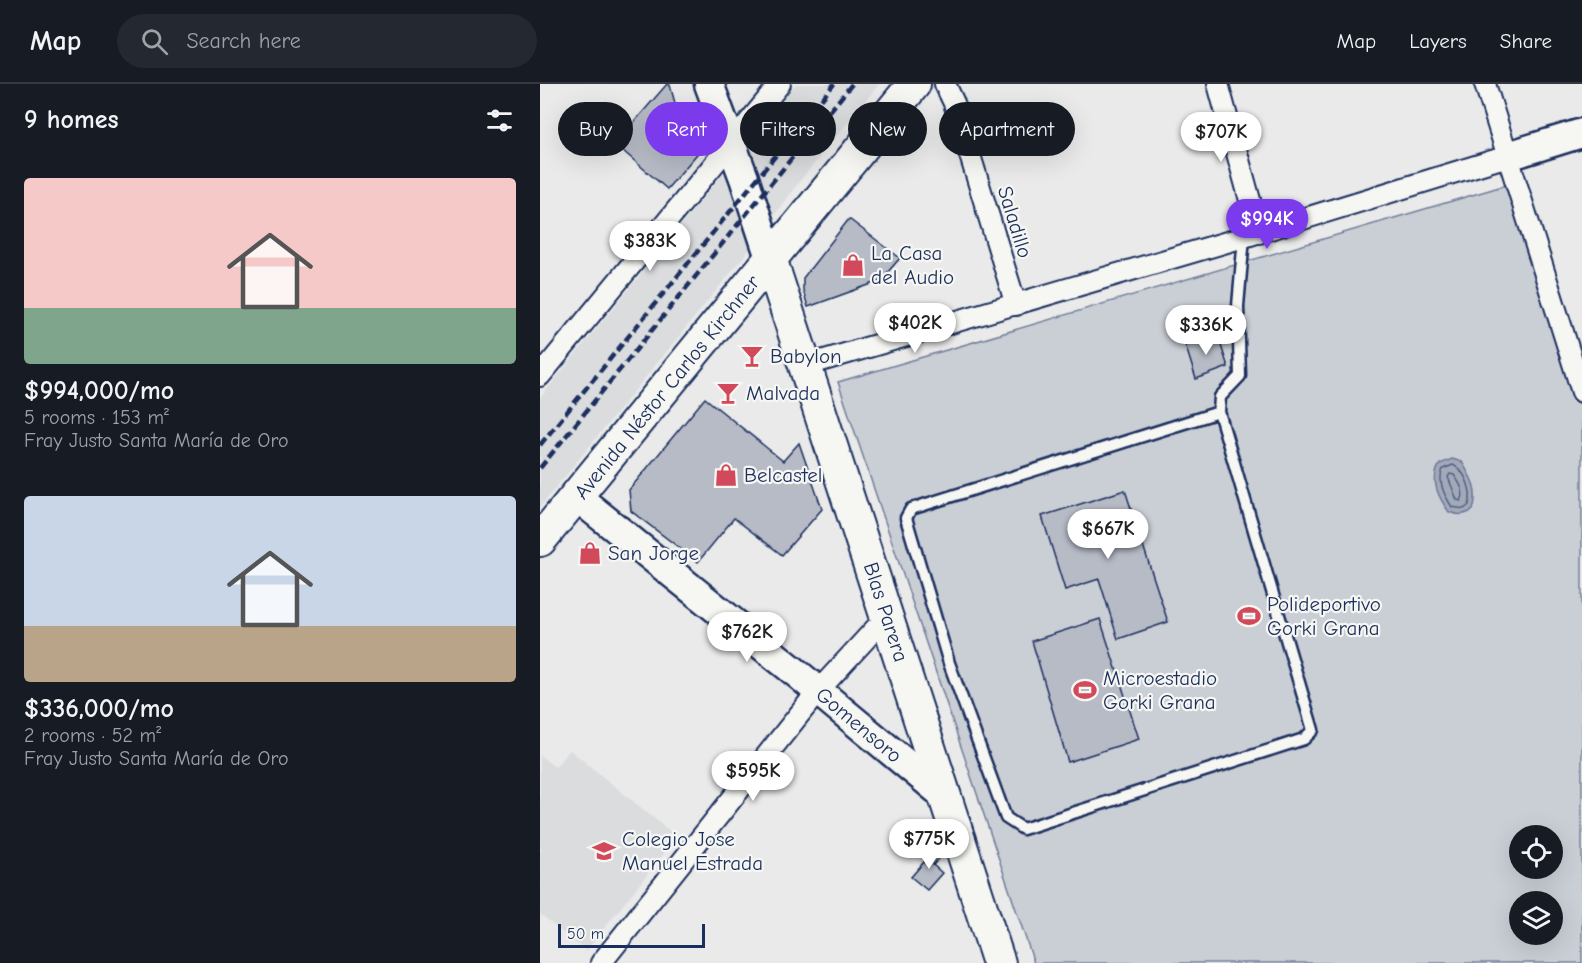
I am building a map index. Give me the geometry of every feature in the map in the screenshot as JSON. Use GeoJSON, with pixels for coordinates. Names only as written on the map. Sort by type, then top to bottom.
{"type":"FeatureCollection","features":[{"type":"Feature","properties":{"kind":"main road","name":"Avenida Néstor Carlos Kirchner"},"geometry":{"type":"LineString","coordinates":[[540,540],[914,84]]}},
{"type":"Feature","properties":{"kind":"main road","name":"Blas Parera"},"geometry":{"type":"LineString","coordinates":[[771,261],[999,963]]}},
{"type":"Feature","properties":{"kind":"street"},"geometry":{"type":"LineString","coordinates":[[709,84],[771,261]]}},
{"type":"Feature","properties":{"kind":"street"},"geometry":{"type":"LineString","coordinates":[[540,376],[780,84]]}},
{"type":"Feature","properties":{"kind":"street","name":"Saladillo"},"geometry":{"type":"LineString","coordinates":[[945,84],[954,103],[1016,305]]}},
{"type":"Feature","properties":{"kind":"street"},"geometry":{"type":"LineString","coordinates":[[1218,84],[1252,235]]}},
{"type":"Feature","properties":{"kind":"street"},"geometry":{"type":"LineString","coordinates":[[1485,84],[1582,392]]}},
{"type":"Feature","properties":{"kind":"street"},"geometry":{"type":"LineString","coordinates":[[804,366],[1252,235],[1582,133]]}},
{"type":"Feature","properties":{"kind":"street","name":"Gomensoro"},"geometry":{"type":"LineString","coordinates":[[577,496],[945,795]]}},
{"type":"Feature","properties":{"kind":"street"},"geometry":{"type":"LineString","coordinates":[[601,963],[818,690],[875,629],[889,621]]}},
{"type":"Feature","properties":{"kind":"lane"},"geometry":{"type":"LineString","coordinates":[[1219,412],[911,509],[906,518],[949,663],[1006,818],[1023,830],[1304,739],[1313,730],[1219,412],[1220,397],[1240,376],[1238,306],[1252,235]]}},
{"type":"Feature","properties":{"kind":"shaded area"},"geometry":{"type":"Polygon","coordinates":[[[796,84],[879,84],[864,102],[848,102],[848,122],[836,137],[836,102],[781,102],[796,84]]]}},
{"type":"Feature","properties":{"kind":"shaded area"},"geometry":{"type":"Polygon","coordinates":[[[740,153],[740,156],[820,156],[745,255],[540,507],[540,398],[740,153]]]}},
{"type":"Feature","properties":{"kind":"shaded area","name":"Polideportivo Gorki Grana"},"geometry":{"type":"Polygon","coordinates":[[[1513,183],[1582,396],[1582,963],[1034,963],[838,382],[1513,183]]]}},
{"type":"Feature","properties":{"kind":"shaded area","name":"Colegio Jose Manuel Estrada"},"geometry":{"type":"Polygon","coordinates":[[[570,750],[677,837],[586,951],[540,914],[540,852],[542,850],[540,847],[540,756],[555,767],[570,750]]]}},
{"type":"Feature","properties":{"kind":"water"},"geometry":{"type":"Polygon","coordinates":[[[1452,459],[1462,462],[1475,491],[1473,510],[1465,514],[1449,512],[1435,483],[1440,464],[1452,459]]]}},
{"type":"Feature","properties":{"kind":"building"},"geometry":{"type":"Polygon","coordinates":[[[667,84],[670,85],[675,102],[651,102],[667,84]]]}},
{"type":"Feature","properties":{"kind":"building"},"geometry":{"type":"Polygon","coordinates":[[[645,109],[645,156],[695,156],[667,189],[629,156],[633,156],[633,123],[645,109]]]}},
{"type":"Feature","properties":{"kind":"building","name":"La Casa del Audio"},"geometry":{"type":"Polygon","coordinates":[[[849,219],[900,258],[880,281],[808,307],[803,290],[803,278],[849,219]]]}},
{"type":"Feature","properties":{"kind":"building"},"geometry":{"type":"Polygon","coordinates":[[[1217,333],[1228,367],[1196,379],[1185,344],[1217,333]]]}},
{"type":"Feature","properties":{"kind":"building","name":"Belcastel"},"geometry":{"type":"Polygon","coordinates":[[[705,398],[783,461],[799,443],[822,509],[782,555],[734,518],[698,562],[631,511],[629,490],[705,398]]]}},
{"type":"Feature","properties":{"kind":"building"},"geometry":{"type":"Polygon","coordinates":[[[1125,490],[1168,622],[1118,639],[1099,579],[1065,590],[1042,516],[1125,490]]]}},
{"type":"Feature","properties":{"kind":"building","name":"Microestadio Gorki Grana"},"geometry":{"type":"Polygon","coordinates":[[[1100,619],[1139,739],[1068,762],[1032,641],[1100,619]]]}},
{"type":"Feature","properties":{"kind":"building"},"geometry":{"type":"Polygon","coordinates":[[[937,847],[944,853],[933,865],[942,873],[927,890],[911,877],[937,847]]]}},
{"type":"Feature","properties":{"kind":"railway"},"geometry":{"type":"LineString","coordinates":[[540,445],[834,84]]}},
{"type":"Feature","properties":{"kind":"railway"},"geometry":{"type":"LineString","coordinates":[[540,468],[852,84]]}},
{"type":"Feature","properties":{"kind":"place","name":"La Casa del Audio"},"geometry":{"type":"Point","coordinates":[853,265]}},
{"type":"Feature","properties":{"kind":"place","name":"Babylon"},"geometry":{"type":"Point","coordinates":[752,356]}},
{"type":"Feature","properties":{"kind":"place","name":"Malvada"},"geometry":{"type":"Point","coordinates":[728,393]}},
{"type":"Feature","properties":{"kind":"place","name":"Belcastel"},"geometry":{"type":"Point","coordinates":[726,475]}},
{"type":"Feature","properties":{"kind":"place","name":"San Jorge"},"geometry":{"type":"Point","coordinates":[590,553]}},
{"type":"Feature","properties":{"kind":"place","name":"Polideportivo Gorki Grana"},"geometry":{"type":"Point","coordinates":[1249,616]}},
{"type":"Feature","properties":{"kind":"place","name":"Microestadio Gorki Grana"},"geometry":{"type":"Point","coordinates":[1085,690]}},
{"type":"Feature","properties":{"kind":"place","name":"Colegio Jose Manuel Estrada"},"geometry":{"type":"Point","coordinates":[604,851]}}]}
